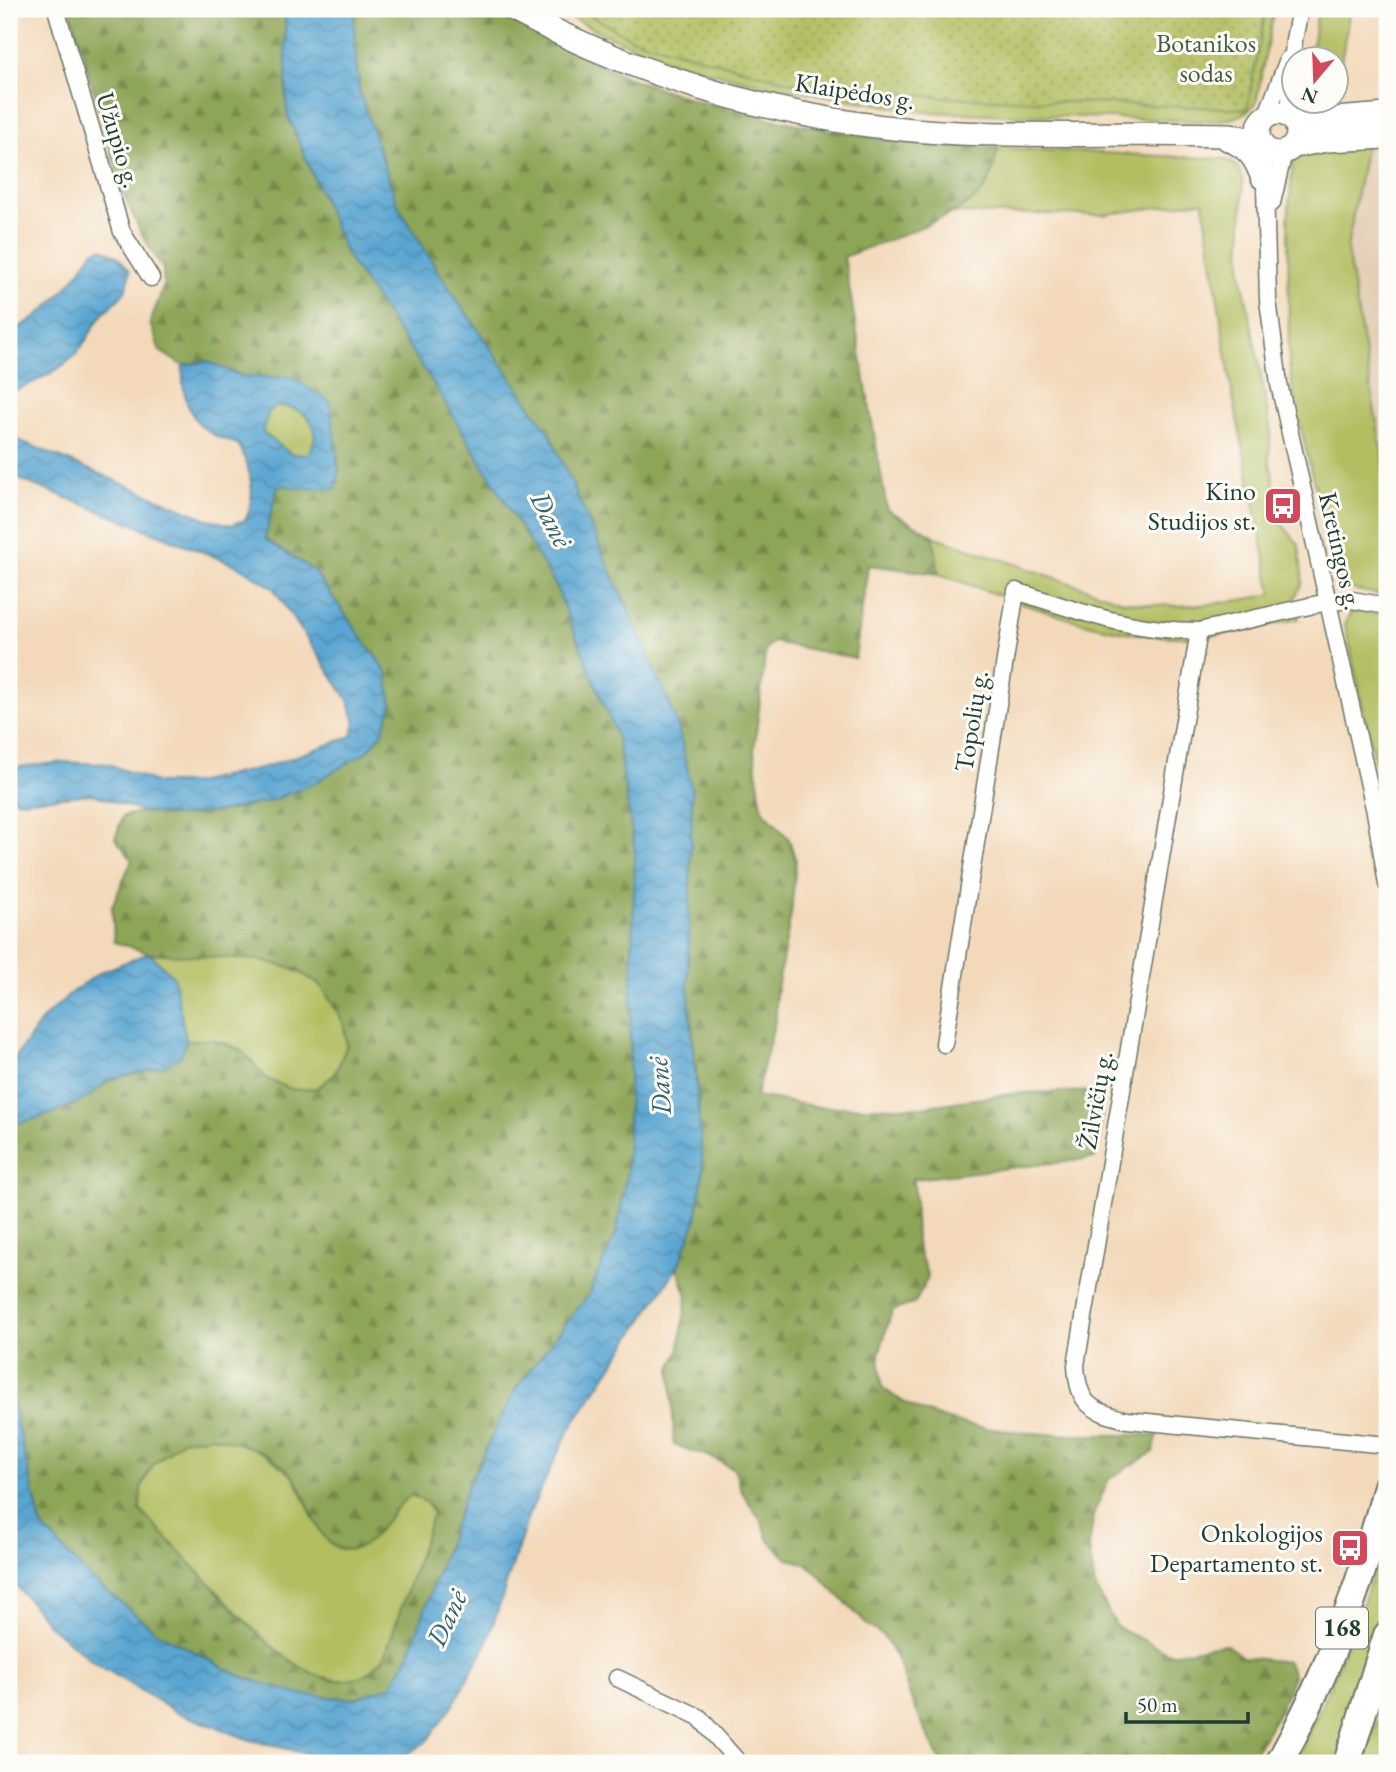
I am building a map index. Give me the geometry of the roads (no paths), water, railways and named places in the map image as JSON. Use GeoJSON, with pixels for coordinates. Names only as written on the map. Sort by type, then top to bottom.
{"type":"FeatureCollection","features":[{"type":"Feature","properties":{"kind":"main road","name":"Klaipėdos g."},"geometry":{"type":"LineString","coordinates":[[512,9],[641,69],[698,88],[825,117],[957,133],[1219,135]]}},
{"type":"Feature","properties":{"kind":"main road"},"geometry":{"type":"LineString","coordinates":[[1308,116],[1326,120],[1387,115]]}},
{"type":"Feature","properties":{"kind":"main road"},"geometry":{"type":"LineString","coordinates":[[1272,138],[1298,130],[1296,116]]}},
{"type":"Feature","properties":{"kind":"main road"},"geometry":{"type":"LineString","coordinates":[[1219,135],[1326,140],[1387,137]]}},
{"type":"Feature","properties":{"kind":"main road","name":"168"},"geometry":{"type":"LineString","coordinates":[[1279,1763],[1328,1665],[1354,1601],[1387,1486]]}},
{"type":"Feature","properties":{"kind":"main road","name":"168"},"geometry":{"type":"LineString","coordinates":[[1348,1763],[1387,1636]]}},
{"type":"Feature","properties":{"kind":"street","name":"Užupio g."},"geometry":{"type":"LineString","coordinates":[[56,9],[122,232],[151,278]]}},
{"type":"Feature","properties":{"kind":"street","name":"Kretingos g."},"geometry":{"type":"LineString","coordinates":[[1268,226],[1266,196],[1272,138],[1300,9]]}},
{"type":"Feature","properties":{"kind":"street","name":"Kretingos g."},"geometry":{"type":"LineString","coordinates":[[1294,40],[1294,46]]}},
{"type":"Feature","properties":{"kind":"street","name":"Klaipėdos g."},"geometry":{"type":"LineString","coordinates":[[1219,135],[1244,149],[1252,159],[1266,196]]}},
{"type":"Feature","properties":{"kind":"street","name":"Kretingos g."},"geometry":{"type":"LineString","coordinates":[[1272,138],[1268,300],[1273,346],[1375,812],[1387,884]]}},
{"type":"Feature","properties":{"kind":"street","name":"Topolių g."},"geometry":{"type":"LineString","coordinates":[[944,1044],[1016,591],[1112,622],[1157,631],[1199,631]]}},
{"type":"Feature","properties":{"kind":"street"},"geometry":{"type":"LineString","coordinates":[[1199,631],[1327,602],[1352,600],[1387,606]]}},
{"type":"Feature","properties":{"kind":"street","name":"Žilvičių g."},"geometry":{"type":"LineString","coordinates":[[1199,631],[1076,1365],[1077,1388],[1088,1405],[1108,1416],[1127,1420],[1387,1445]]}},
{"type":"Feature","properties":{"kind":"street"},"geometry":{"type":"LineString","coordinates":[[617,1678],[699,1717],[739,1763]]}},
{"type":"Feature","properties":{"kind":"water","name":"Danė"},"geometry":{"type":"Polygon","coordinates":[[[285,9],[355,9],[354,39],[359,90],[398,206],[443,279],[550,434],[667,698],[678,726],[692,791],[688,984],[703,1170],[696,1220],[677,1268],[568,1432],[529,1514],[487,1643],[452,1707],[426,1742],[393,1763],[344,1763],[250,1740],[176,1712],[92,1661],[48,1624],[9,1577],[9,1388],[41,1525],[88,1576],[158,1633],[240,1676],[297,1694],[353,1699],[391,1686],[409,1655],[469,1483],[516,1388],[589,1294],[617,1231],[627,1173],[635,851],[617,737],[555,584],[432,381],[347,256],[287,113],[285,9]]]}},
{"type":"Feature","properties":{"kind":"water"},"geometry":{"type":"Polygon","coordinates":[[[102,248],[117,256],[130,270],[125,292],[103,314],[79,351],[68,361],[9,394],[9,331],[46,309],[68,286],[93,251],[102,248]]]}},
{"type":"Feature","properties":{"kind":"water"},"geometry":{"type":"Polygon","coordinates":[[[206,361],[243,376],[293,378],[330,402],[339,471],[336,489],[295,488],[285,485],[277,488],[265,539],[314,571],[387,673],[392,705],[382,734],[368,751],[314,783],[274,800],[217,812],[179,816],[140,811],[93,794],[21,801],[10,798],[9,775],[19,767],[64,762],[108,764],[158,783],[195,783],[269,766],[352,736],[355,722],[348,700],[273,588],[238,566],[9,475],[9,436],[205,518],[231,525],[245,520],[252,492],[243,454],[239,445],[208,431],[194,416],[186,398],[183,366],[206,361]],[[278,406],[269,411],[262,432],[291,454],[308,454],[315,436],[314,427],[304,414],[278,406]]]}},
{"type":"Feature","properties":{"kind":"water"},"geometry":{"type":"Polygon","coordinates":[[[149,953],[174,977],[186,1041],[180,1057],[164,1066],[109,1080],[87,1098],[54,1113],[9,1126],[9,1066],[43,1019],[73,991],[101,972],[149,953]]]}},
{"type":"Feature","properties":{"kind":"place","name":"Kino Studijos st."},"geometry":{"type":"Point","coordinates":[1283,506]}},
{"type":"Feature","properties":{"kind":"place","name":"Onkologijos Departamento st."},"geometry":{"type":"Point","coordinates":[1350,1548]}},
{"type":"Feature","properties":{"kind":"park label","name":"Botanikos sodas"},"geometry":{"type":"Point","coordinates":[1206,58]}}]}
